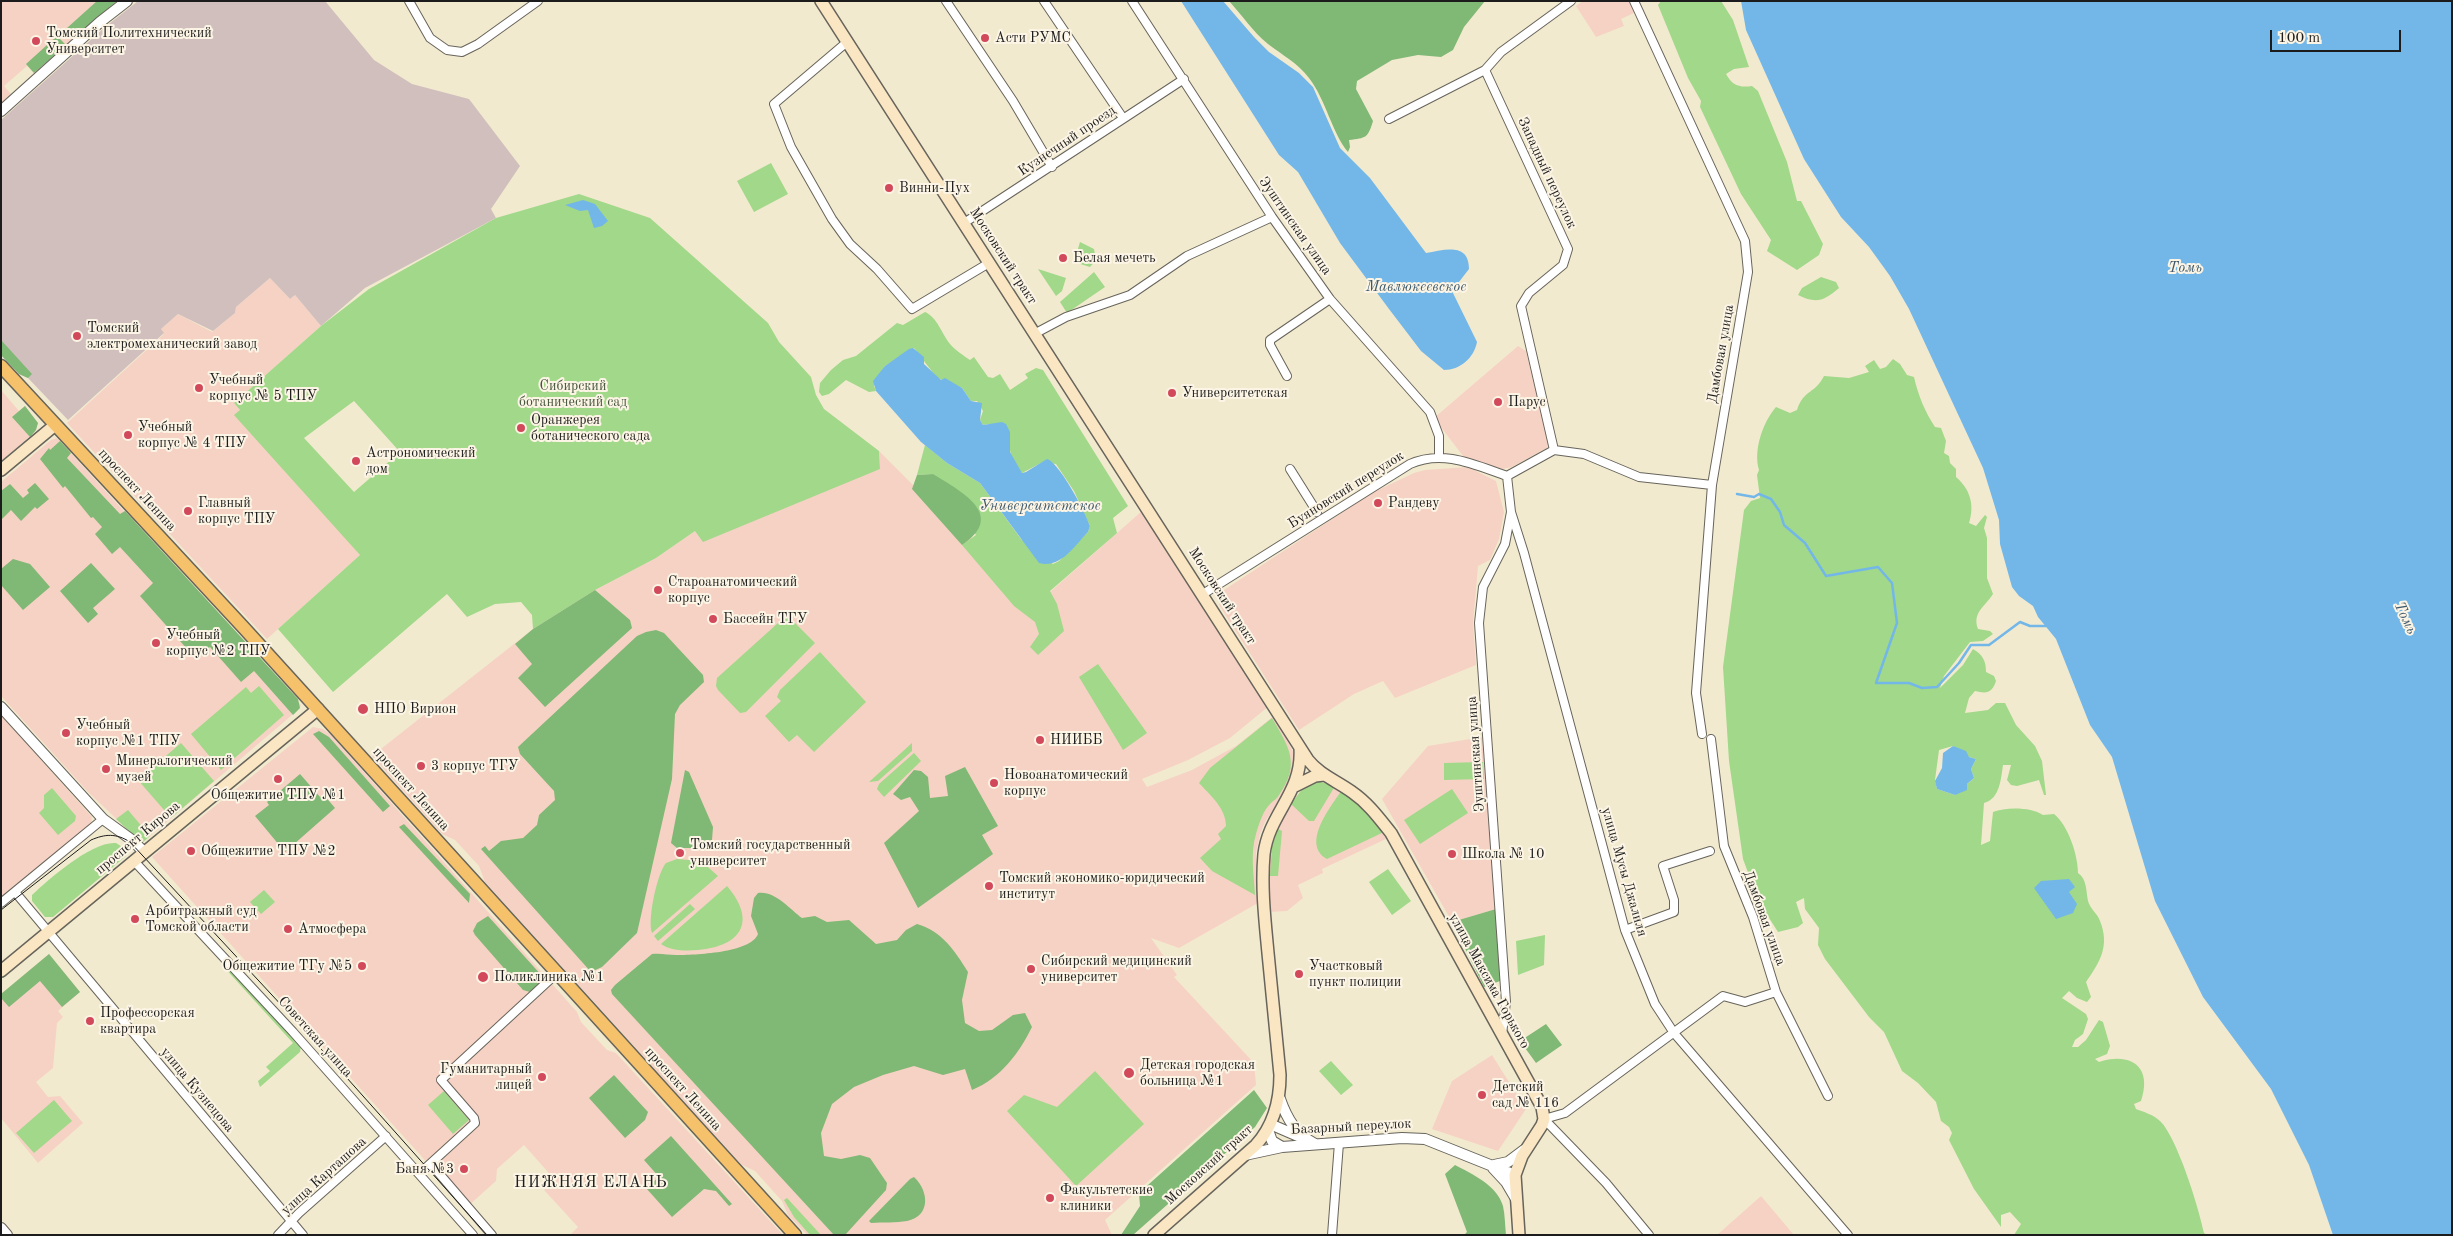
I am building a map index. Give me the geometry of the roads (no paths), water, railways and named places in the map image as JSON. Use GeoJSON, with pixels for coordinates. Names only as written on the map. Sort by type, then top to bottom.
{"type":"FeatureCollection","features":[{"type":"Feature","properties":{"kind":"main road","name":"Московский тракт"},"geometry":{"type":"LineString","coordinates":[[821,1],[1300,747],[1300,763],[1295,786],[1266,842],[1263,873],[1280,1074],[1280,1099],[1269,1127],[1244,1156],[1154,1235]]}},
{"type":"Feature","properties":{"kind":"main road","name":"проспект Ленина"},"geometry":{"type":"LineString","coordinates":[[1,366],[318,709],[795,1235]]}},
{"type":"Feature","properties":{"kind":"main road"},"geometry":{"type":"LineString","coordinates":[[1,470],[55,425]]}},
{"type":"Feature","properties":{"kind":"main road","name":"проспект Кирова"},"geometry":{"type":"LineString","coordinates":[[1,970],[318,709]]}},
{"type":"Feature","properties":{"kind":"main road","name":"улица Максима Горького"},"geometry":{"type":"LineString","coordinates":[[1300,747],[1315,768],[1359,798],[1391,832],[1502,1036],[1538,1097],[1544,1119]]}},
{"type":"Feature","properties":{"kind":"main road"},"geometry":{"type":"LineString","coordinates":[[1295,786],[1315,776],[1324,775]]}},
{"type":"Feature","properties":{"kind":"main road"},"geometry":{"type":"LineString","coordinates":[[1520,1235],[1515,1175],[1518,1163],[1540,1130],[1544,1119]]}},
{"type":"Feature","properties":{"kind":"street"},"geometry":{"type":"LineString","coordinates":[[1,111],[100,22],[127,1]]}},
{"type":"Feature","properties":{"kind":"street"},"geometry":{"type":"LineString","coordinates":[[409,1],[430,38],[447,50],[462,52],[478,44],[538,1]]}},
{"type":"Feature","properties":{"kind":"street"},"geometry":{"type":"LineString","coordinates":[[946,1],[1013,101],[1052,167]]}},
{"type":"Feature","properties":{"kind":"street"},"geometry":{"type":"LineString","coordinates":[[1044,1],[1122,118]]}},
{"type":"Feature","properties":{"kind":"street","name":"Эуштинская улица"},"geometry":{"type":"LineString","coordinates":[[1132,1],[1272,217],[1330,299],[1430,412],[1439,436],[1438,456]]}},
{"type":"Feature","properties":{"kind":"street"},"geometry":{"type":"LineString","coordinates":[[1390,119],[1485,70],[1501,52],[1571,1]]}},
{"type":"Feature","properties":{"kind":"street","name":"Дамбовая улица"},"geometry":{"type":"LineString","coordinates":[[1634,1],[1745,241],[1748,272],[1712,485],[1696,693],[1702,734]]}},
{"type":"Feature","properties":{"kind":"street"},"geometry":{"type":"LineString","coordinates":[[847,42],[774,104],[791,147],[832,219],[850,244],[877,269],[912,309],[989,262]]}},
{"type":"Feature","properties":{"kind":"street","name":"Западный переулок"},"geometry":{"type":"LineString","coordinates":[[1485,70],[1568,249],[1562,265],[1529,293],[1521,306],[1554,450]]}},
{"type":"Feature","properties":{"kind":"street","name":"Кузнечный проезд"},"geometry":{"type":"LineString","coordinates":[[964,223],[1184,79]]}},
{"type":"Feature","properties":{"kind":"street"},"geometry":{"type":"LineString","coordinates":[[1034,334],[1066,317],[1130,295],[1187,256],[1272,217]]}},
{"type":"Feature","properties":{"kind":"street"},"geometry":{"type":"LineString","coordinates":[[1287,376],[1270,345],[1270,340],[1330,299]]}},
{"type":"Feature","properties":{"kind":"street"},"geometry":{"type":"LineString","coordinates":[[1507,476],[1554,450],[1584,454],[1639,477],[1712,485]]}},
{"type":"Feature","properties":{"kind":"street","name":"Буяновский переулок"},"geometry":{"type":"LineString","coordinates":[[1203,594],[1410,464],[1424,458],[1438,456],[1453,458],[1507,476]]}},
{"type":"Feature","properties":{"kind":"street"},"geometry":{"type":"LineString","coordinates":[[1290,469],[1317,512]]}},
{"type":"Feature","properties":{"kind":"street","name":"Эуштинская улица"},"geometry":{"type":"LineString","coordinates":[[1502,1036],[1506,1002],[1479,623],[1483,587],[1505,544],[1511,512],[1507,476]]}},
{"type":"Feature","properties":{"kind":"street","name":"улица Мусы Джалиля"},"geometry":{"type":"LineString","coordinates":[[1511,512],[1524,553],[1625,930],[1655,1004],[1674,1032],[1844,1233]]}},
{"type":"Feature","properties":{"kind":"street"},"geometry":{"type":"LineString","coordinates":[[1,706],[103,820],[132,840],[144,852]]}},
{"type":"Feature","properties":{"kind":"street","name":"Дамбовая улица"},"geometry":{"type":"LineString","coordinates":[[1710,739],[1724,846],[1753,917],[1776,992],[1828,1096]]}},
{"type":"Feature","properties":{"kind":"street"},"geometry":{"type":"LineString","coordinates":[[1,903],[103,820]]}},
{"type":"Feature","properties":{"kind":"street"},"geometry":{"type":"LineString","coordinates":[[1625,930],[1674,912],[1674,900],[1663,866],[1710,851]]}},
{"type":"Feature","properties":{"kind":"street","name":"Советская улица"},"geometry":{"type":"LineString","coordinates":[[134,861],[286,1025],[473,1235]]}},
{"type":"Feature","properties":{"kind":"street","name":"улица Кузнецова"},"geometry":{"type":"LineString","coordinates":[[15,892],[303,1235]]}},
{"type":"Feature","properties":{"kind":"street"},"geometry":{"type":"LineString","coordinates":[[419,1174],[475,1123],[474,1118],[441,1080],[557,973]]}},
{"type":"Feature","properties":{"kind":"street"},"geometry":{"type":"LineString","coordinates":[[1544,1119],[1565,1113],[1723,996],[1745,1002],[1776,992]]}},
{"type":"Feature","properties":{"kind":"street"},"geometry":{"type":"LineString","coordinates":[[1280,1099],[1289,1121],[1306,1139]]}},
{"type":"Feature","properties":{"kind":"street","name":"улица Максима Горького"},"geometry":{"type":"LineString","coordinates":[[1544,1119],[1606,1183],[1648,1235]]}},
{"type":"Feature","properties":{"kind":"street"},"geometry":{"type":"LineString","coordinates":[[1269,1127],[1316,1144]]}},
{"type":"Feature","properties":{"kind":"street"},"geometry":{"type":"LineString","coordinates":[[1269,1127],[1272,1141],[1282,1146]]}},
{"type":"Feature","properties":{"kind":"street","name":"улица Карташова"},"geometry":{"type":"LineString","coordinates":[[278,1235],[386,1136]]}},
{"type":"Feature","properties":{"kind":"street","name":"Базарный переулок"},"geometry":{"type":"LineString","coordinates":[[1244,1156],[1282,1146],[1402,1138],[1425,1139],[1515,1175]]}},
{"type":"Feature","properties":{"kind":"street"},"geometry":{"type":"LineString","coordinates":[[1332,1235],[1339,1143]]}},
{"type":"Feature","properties":{"kind":"street"},"geometry":{"type":"LineString","coordinates":[[1488,1164],[1500,1165],[1508,1162],[1527,1147]]}},
{"type":"Feature","properties":{"kind":"street"},"geometry":{"type":"LineString","coordinates":[[431,1164],[492,1235]]}},
{"type":"Feature","properties":{"kind":"street"},"geometry":{"type":"LineString","coordinates":[[1488,1164],[1506,1182],[1516,1199]]}},
{"type":"Feature","properties":{"kind":"street"},"geometry":{"type":"LineString","coordinates":[[1,1228],[7,1235]]}},
{"type":"Feature","properties":{"kind":"water","name":"Мавлюкеевское"},"geometry":{"type":"Polygon","coordinates":[[[1181,1],[1223,1],[1269,52],[1299,73],[1313,87],[1340,148],[1370,178],[1426,253],[1454,250],[1460,251],[1465,255],[1468,260],[1469,269],[1452,291],[1477,342],[1473,353],[1465,362],[1455,368],[1444,370],[1421,351],[1340,243],[1298,172],[1279,155],[1181,1]]]}},
{"type":"Feature","properties":{"kind":"water","name":"Томь"},"geometry":{"type":"Polygon","coordinates":[[[1741,1],[2452,1],[2452,1235],[2333,1235],[2309,1165],[2271,1089],[2203,997],[2155,901],[2112,757],[2090,725],[2056,639],[2038,617],[2033,606],[2019,596],[2012,587],[2000,544],[1999,520],[1983,468],[1909,309],[1890,276],[1869,247],[1841,217],[1804,159],[1746,30],[1741,1]]]}},
{"type":"Feature","properties":{"kind":"water"},"geometry":{"type":"Polygon","coordinates":[[[583,200],[595,204],[608,221],[602,226],[594,228],[588,210],[580,211],[565,205],[583,200]]]}},
{"type":"Feature","properties":{"kind":"water","name":"Университетское"},"geometry":{"type":"Polygon","coordinates":[[[913,348],[924,357],[924,364],[941,380],[945,378],[962,388],[971,401],[982,403],[980,420],[983,425],[1002,422],[1006,424],[1010,432],[1010,452],[1022,473],[1047,459],[1052,462],[1065,478],[1090,526],[1088,532],[1067,555],[1054,563],[1039,563],[980,483],[947,463],[921,442],[876,391],[873,381],[885,366],[913,348]]]}},
{"type":"Feature","properties":{"kind":"water"},"geometry":{"type":"Polygon","coordinates":[[[1953,746],[1966,751],[1969,757],[1976,759],[1971,769],[1974,778],[1967,784],[1967,790],[1955,795],[1937,789],[1935,781],[1942,768],[1943,753],[1953,746]]]}},
{"type":"Feature","properties":{"kind":"water"},"geometry":{"type":"Polygon","coordinates":[[[2069,879],[2075,887],[2069,892],[2077,904],[2073,913],[2056,919],[2034,888],[2041,881],[2069,879]]]}},
{"type":"Feature","properties":{"kind":"waterway"},"geometry":{"type":"LineString","coordinates":[[1737,494],[1754,497],[1759,494],[1771,499],[1780,512],[1784,525],[1805,543],[1826,576],[1878,567],[1892,583],[1897,623],[1876,683],[1909,683],[1922,688],[1937,687],[1959,663],[1971,645],[1989,645],[2020,622],[2030,626],[2046,626]]}},
{"type":"Feature","properties":{"kind":"tram line"},"geometry":{"type":"LineString","coordinates":[[1,910],[91,840],[110,835],[130,842],[297,1022],[487,1235]]}},
{"type":"Feature","properties":{"kind":"place","name":"Асти РУМС"},"geometry":{"type":"Point","coordinates":[985,38]}},
{"type":"Feature","properties":{"kind":"place","name":"Томский Политехнический Университет"},"geometry":{"type":"Point","coordinates":[36,41]}},
{"type":"Feature","properties":{"kind":"place","name":"Винни-Пух"},"geometry":{"type":"Point","coordinates":[889,188]}},
{"type":"Feature","properties":{"kind":"place","name":"Белая мечеть"},"geometry":{"type":"Point","coordinates":[1063,258]}},
{"type":"Feature","properties":{"kind":"place","name":"Томский электромеханический завод"},"geometry":{"type":"Point","coordinates":[77,336]}},
{"type":"Feature","properties":{"kind":"place","name":"Учебный корпус № 5 ТПУ"},"geometry":{"type":"Point","coordinates":[199,388]}},
{"type":"Feature","properties":{"kind":"place","name":"Университетская"},"geometry":{"type":"Point","coordinates":[1172,393]}},
{"type":"Feature","properties":{"kind":"place","name":"Парус"},"geometry":{"type":"Point","coordinates":[1498,402]}},
{"type":"Feature","properties":{"kind":"place","name":"Оранжерея ботанического сада"},"geometry":{"type":"Point","coordinates":[521,428]}},
{"type":"Feature","properties":{"kind":"place","name":"Учебный корпус № 4 ТПУ"},"geometry":{"type":"Point","coordinates":[128,435]}},
{"type":"Feature","properties":{"kind":"place","name":"Астрономический дом"},"geometry":{"type":"Point","coordinates":[356,461]}},
{"type":"Feature","properties":{"kind":"place","name":"Рандеву"},"geometry":{"type":"Point","coordinates":[1378,503]}},
{"type":"Feature","properties":{"kind":"place","name":"Главный корпус ТПУ"},"geometry":{"type":"Point","coordinates":[188,511]}},
{"type":"Feature","properties":{"kind":"place","name":"Староанатомический корпус"},"geometry":{"type":"Point","coordinates":[658,590]}},
{"type":"Feature","properties":{"kind":"place","name":"Бассейн ТГУ"},"geometry":{"type":"Point","coordinates":[713,619]}},
{"type":"Feature","properties":{"kind":"place","name":"Учебный корпус №2 ТПУ"},"geometry":{"type":"Point","coordinates":[156,643]}},
{"type":"Feature","properties":{"kind":"place","name":"НПО Вирион"},"geometry":{"type":"Point","coordinates":[363,709]}},
{"type":"Feature","properties":{"kind":"place","name":"Учебный корпус №1 ТПУ"},"geometry":{"type":"Point","coordinates":[66,733]}},
{"type":"Feature","properties":{"kind":"place","name":"НИИББ"},"geometry":{"type":"Point","coordinates":[1040,740]}},
{"type":"Feature","properties":{"kind":"place","name":"3 корпус ТГУ"},"geometry":{"type":"Point","coordinates":[421,766]}},
{"type":"Feature","properties":{"kind":"place","name":"Минералогический музей"},"geometry":{"type":"Point","coordinates":[106,769]}},
{"type":"Feature","properties":{"kind":"place","name":"Общежитие ТПУ №1"},"geometry":{"type":"Point","coordinates":[278,779]}},
{"type":"Feature","properties":{"kind":"place","name":"Новоанатомический корпус"},"geometry":{"type":"Point","coordinates":[994,783]}},
{"type":"Feature","properties":{"kind":"place","name":"Общежитие ТПУ №2"},"geometry":{"type":"Point","coordinates":[191,851]}},
{"type":"Feature","properties":{"kind":"place","name":"Томский государственный университет"},"geometry":{"type":"Point","coordinates":[680,853]}},
{"type":"Feature","properties":{"kind":"place","name":"Школа № 10"},"geometry":{"type":"Point","coordinates":[1452,854]}},
{"type":"Feature","properties":{"kind":"place","name":"Томский экономико-юридический институт"},"geometry":{"type":"Point","coordinates":[989,886]}},
{"type":"Feature","properties":{"kind":"place","name":"Арбитражный суд Томской области"},"geometry":{"type":"Point","coordinates":[135,919]}},
{"type":"Feature","properties":{"kind":"place","name":"Атмосфера"},"geometry":{"type":"Point","coordinates":[288,929]}},
{"type":"Feature","properties":{"kind":"place","name":"Общежитие ТГу №5"},"geometry":{"type":"Point","coordinates":[362,966]}},
{"type":"Feature","properties":{"kind":"place","name":"Сибирский медицинский университет"},"geometry":{"type":"Point","coordinates":[1031,969]}},
{"type":"Feature","properties":{"kind":"place","name":"Участковый пункт полиции"},"geometry":{"type":"Point","coordinates":[1299,974]}},
{"type":"Feature","properties":{"kind":"place","name":"Поликлиника №1"},"geometry":{"type":"Point","coordinates":[483,977]}},
{"type":"Feature","properties":{"kind":"place","name":"Профессорская квартира"},"geometry":{"type":"Point","coordinates":[90,1021]}},
{"type":"Feature","properties":{"kind":"place","name":"Детская городская больница №1"},"geometry":{"type":"Point","coordinates":[1129,1073]}},
{"type":"Feature","properties":{"kind":"place","name":"Гуманитарный лицей"},"geometry":{"type":"Point","coordinates":[542,1077]}},
{"type":"Feature","properties":{"kind":"place","name":"Детский сад № 116"},"geometry":{"type":"Point","coordinates":[1482,1095]}},
{"type":"Feature","properties":{"kind":"place","name":"Баня №3"},"geometry":{"type":"Point","coordinates":[464,1169]}},
{"type":"Feature","properties":{"kind":"place","name":"Факультетские клиники"},"geometry":{"type":"Point","coordinates":[1050,1198]}},
{"type":"Feature","properties":{"kind":"district","name":"НИЖНЯЯ ЕЛАНЬ"},"geometry":{"type":"Point","coordinates":[591,1183]}},
{"type":"Feature","properties":{"kind":"park label","name":"Сибирский ботанический сад"},"geometry":{"type":"Point","coordinates":[573,394]}}]}
